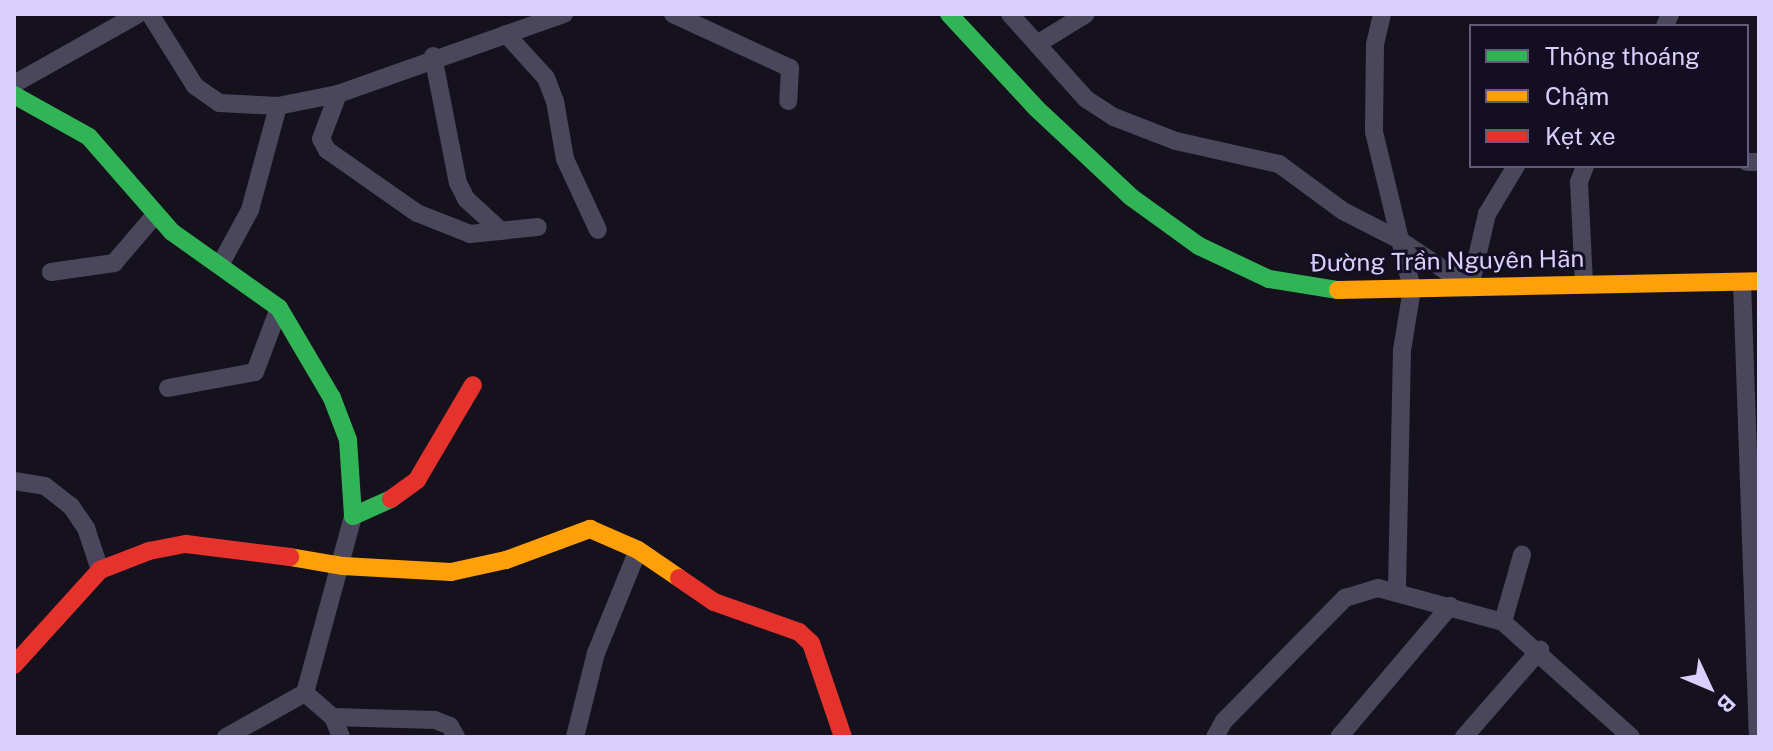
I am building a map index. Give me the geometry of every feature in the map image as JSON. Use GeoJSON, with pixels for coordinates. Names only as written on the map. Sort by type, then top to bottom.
{"type":"FeatureCollection","features":[{"type":"Feature","properties":{"kind":"street"},"geometry":{"type":"LineString","coordinates":[[14,84],[138,14]]}},
{"type":"Feature","properties":{"kind":"street"},"geometry":{"type":"LineString","coordinates":[[150,14],[195,86],[219,103],[278,106],[338,94],[433,56],[555,16]]}},
{"type":"Feature","properties":{"kind":"street"},"geometry":{"type":"LineString","coordinates":[[673,14],[784,64],[793,76],[788,101]]}},
{"type":"Feature","properties":{"kind":"street","name":"Đường Trần Nguyên Hãn"},"geometry":{"type":"LineString","coordinates":[[949,14],[1090,159],[1199,246],[1299,287],[1412,289],[1751,282]]}},
{"type":"Feature","properties":{"kind":"street"},"geometry":{"type":"LineString","coordinates":[[1010,14],[1086,99],[1114,117],[1176,141],[1279,164],[1343,211],[1398,239],[1470,287],[1487,214],[1515,168]]}},
{"type":"Feature","properties":{"kind":"street"},"geometry":{"type":"LineString","coordinates":[[1037,44],[1086,14]]}},
{"type":"Feature","properties":{"kind":"street"},"geometry":{"type":"LineString","coordinates":[[1382,14],[1375,45],[1374,132],[1412,289],[1402,350],[1397,591]]}},
{"type":"Feature","properties":{"kind":"street"},"geometry":{"type":"LineString","coordinates":[[506,34],[546,78],[555,101],[565,159],[598,230]]}},
{"type":"Feature","properties":{"kind":"street"},"geometry":{"type":"LineString","coordinates":[[433,56],[458,183],[466,199],[501,231]]}},
{"type":"Feature","properties":{"kind":"street"},"geometry":{"type":"LineString","coordinates":[[338,94],[321,139],[327,150],[443,227],[470,234],[538,227]]}},
{"type":"Feature","properties":{"kind":"street"},"geometry":{"type":"LineString","coordinates":[[14,95],[89,137],[155,215],[279,308],[332,398],[348,440],[353,516],[343,566],[305,693],[226,737]]}},
{"type":"Feature","properties":{"kind":"street"},"geometry":{"type":"LineString","coordinates":[[220,265],[250,210],[278,106]]}},
{"type":"Feature","properties":{"kind":"street"},"geometry":{"type":"LineString","coordinates":[[1584,168],[1579,182],[1584,284]]}},
{"type":"Feature","properties":{"kind":"street"},"geometry":{"type":"LineString","coordinates":[[51,272],[114,263],[155,215]]}},
{"type":"Feature","properties":{"kind":"street"},"geometry":{"type":"LineString","coordinates":[[1751,282],[1758,737]]}},
{"type":"Feature","properties":{"kind":"street"},"geometry":{"type":"LineString","coordinates":[[168,388],[255,372],[279,308]]}},
{"type":"Feature","properties":{"kind":"street"},"geometry":{"type":"LineString","coordinates":[[353,516],[398,496],[417,480],[473,385]]}},
{"type":"Feature","properties":{"kind":"street"},"geometry":{"type":"LineString","coordinates":[[14,481],[45,486],[71,506],[86,528],[100,570]]}},
{"type":"Feature","properties":{"kind":"street"},"geometry":{"type":"LineString","coordinates":[[14,665],[100,570],[149,551],[186,544],[343,566],[451,572],[506,560],[590,529],[638,550],[714,602],[799,632],[811,643],[843,737]]}},
{"type":"Feature","properties":{"kind":"street"},"geometry":{"type":"LineString","coordinates":[[575,737],[596,653],[638,550]]}},
{"type":"Feature","properties":{"kind":"street"},"geometry":{"type":"LineString","coordinates":[[1503,622],[1522,555]]}},
{"type":"Feature","properties":{"kind":"street"},"geometry":{"type":"LineString","coordinates":[[1215,737],[1224,721],[1345,598],[1378,588],[1503,622],[1540,650],[1619,733]]}},
{"type":"Feature","properties":{"kind":"street"},"geometry":{"type":"LineString","coordinates":[[1339,737],[1450,606]]}},
{"type":"Feature","properties":{"kind":"street"},"geometry":{"type":"LineString","coordinates":[[1464,737],[1540,650]]}},
{"type":"Feature","properties":{"kind":"street"},"geometry":{"type":"LineString","coordinates":[[305,693],[333,717],[341,737]]}},
{"type":"Feature","properties":{"kind":"street"},"geometry":{"type":"LineString","coordinates":[[333,717],[435,720],[450,726],[456,737]]}},
{"type":"Feature","properties":{"kind":"traffic: fast"},"geometry":{"type":"LineString","coordinates":[[949,14],[1036,108],[1131,197],[1199,246],[1269,279],[1338,290]]}},
{"type":"Feature","properties":{"kind":"traffic: fast"},"geometry":{"type":"LineString","coordinates":[[14,95],[89,137],[172,232],[279,308],[332,398],[348,440],[353,516],[391,499]]}},
{"type":"Feature","properties":{"kind":"traffic: slow"},"geometry":{"type":"LineString","coordinates":[[1338,290],[1759,281]]}},
{"type":"Feature","properties":{"kind":"traffic: slow"},"geometry":{"type":"LineString","coordinates":[[290,557],[343,566],[451,572],[506,560],[590,529],[638,550],[679,578]]}},
{"type":"Feature","properties":{"kind":"traffic: jam"},"geometry":{"type":"LineString","coordinates":[[391,499],[417,480],[473,385]]}},
{"type":"Feature","properties":{"kind":"traffic: jam"},"geometry":{"type":"LineString","coordinates":[[14,665],[100,570],[149,551],[186,544],[290,557]]}},
{"type":"Feature","properties":{"kind":"traffic: jam"},"geometry":{"type":"LineString","coordinates":[[679,578],[714,602],[799,632],[811,643],[843,737]]}}]}
